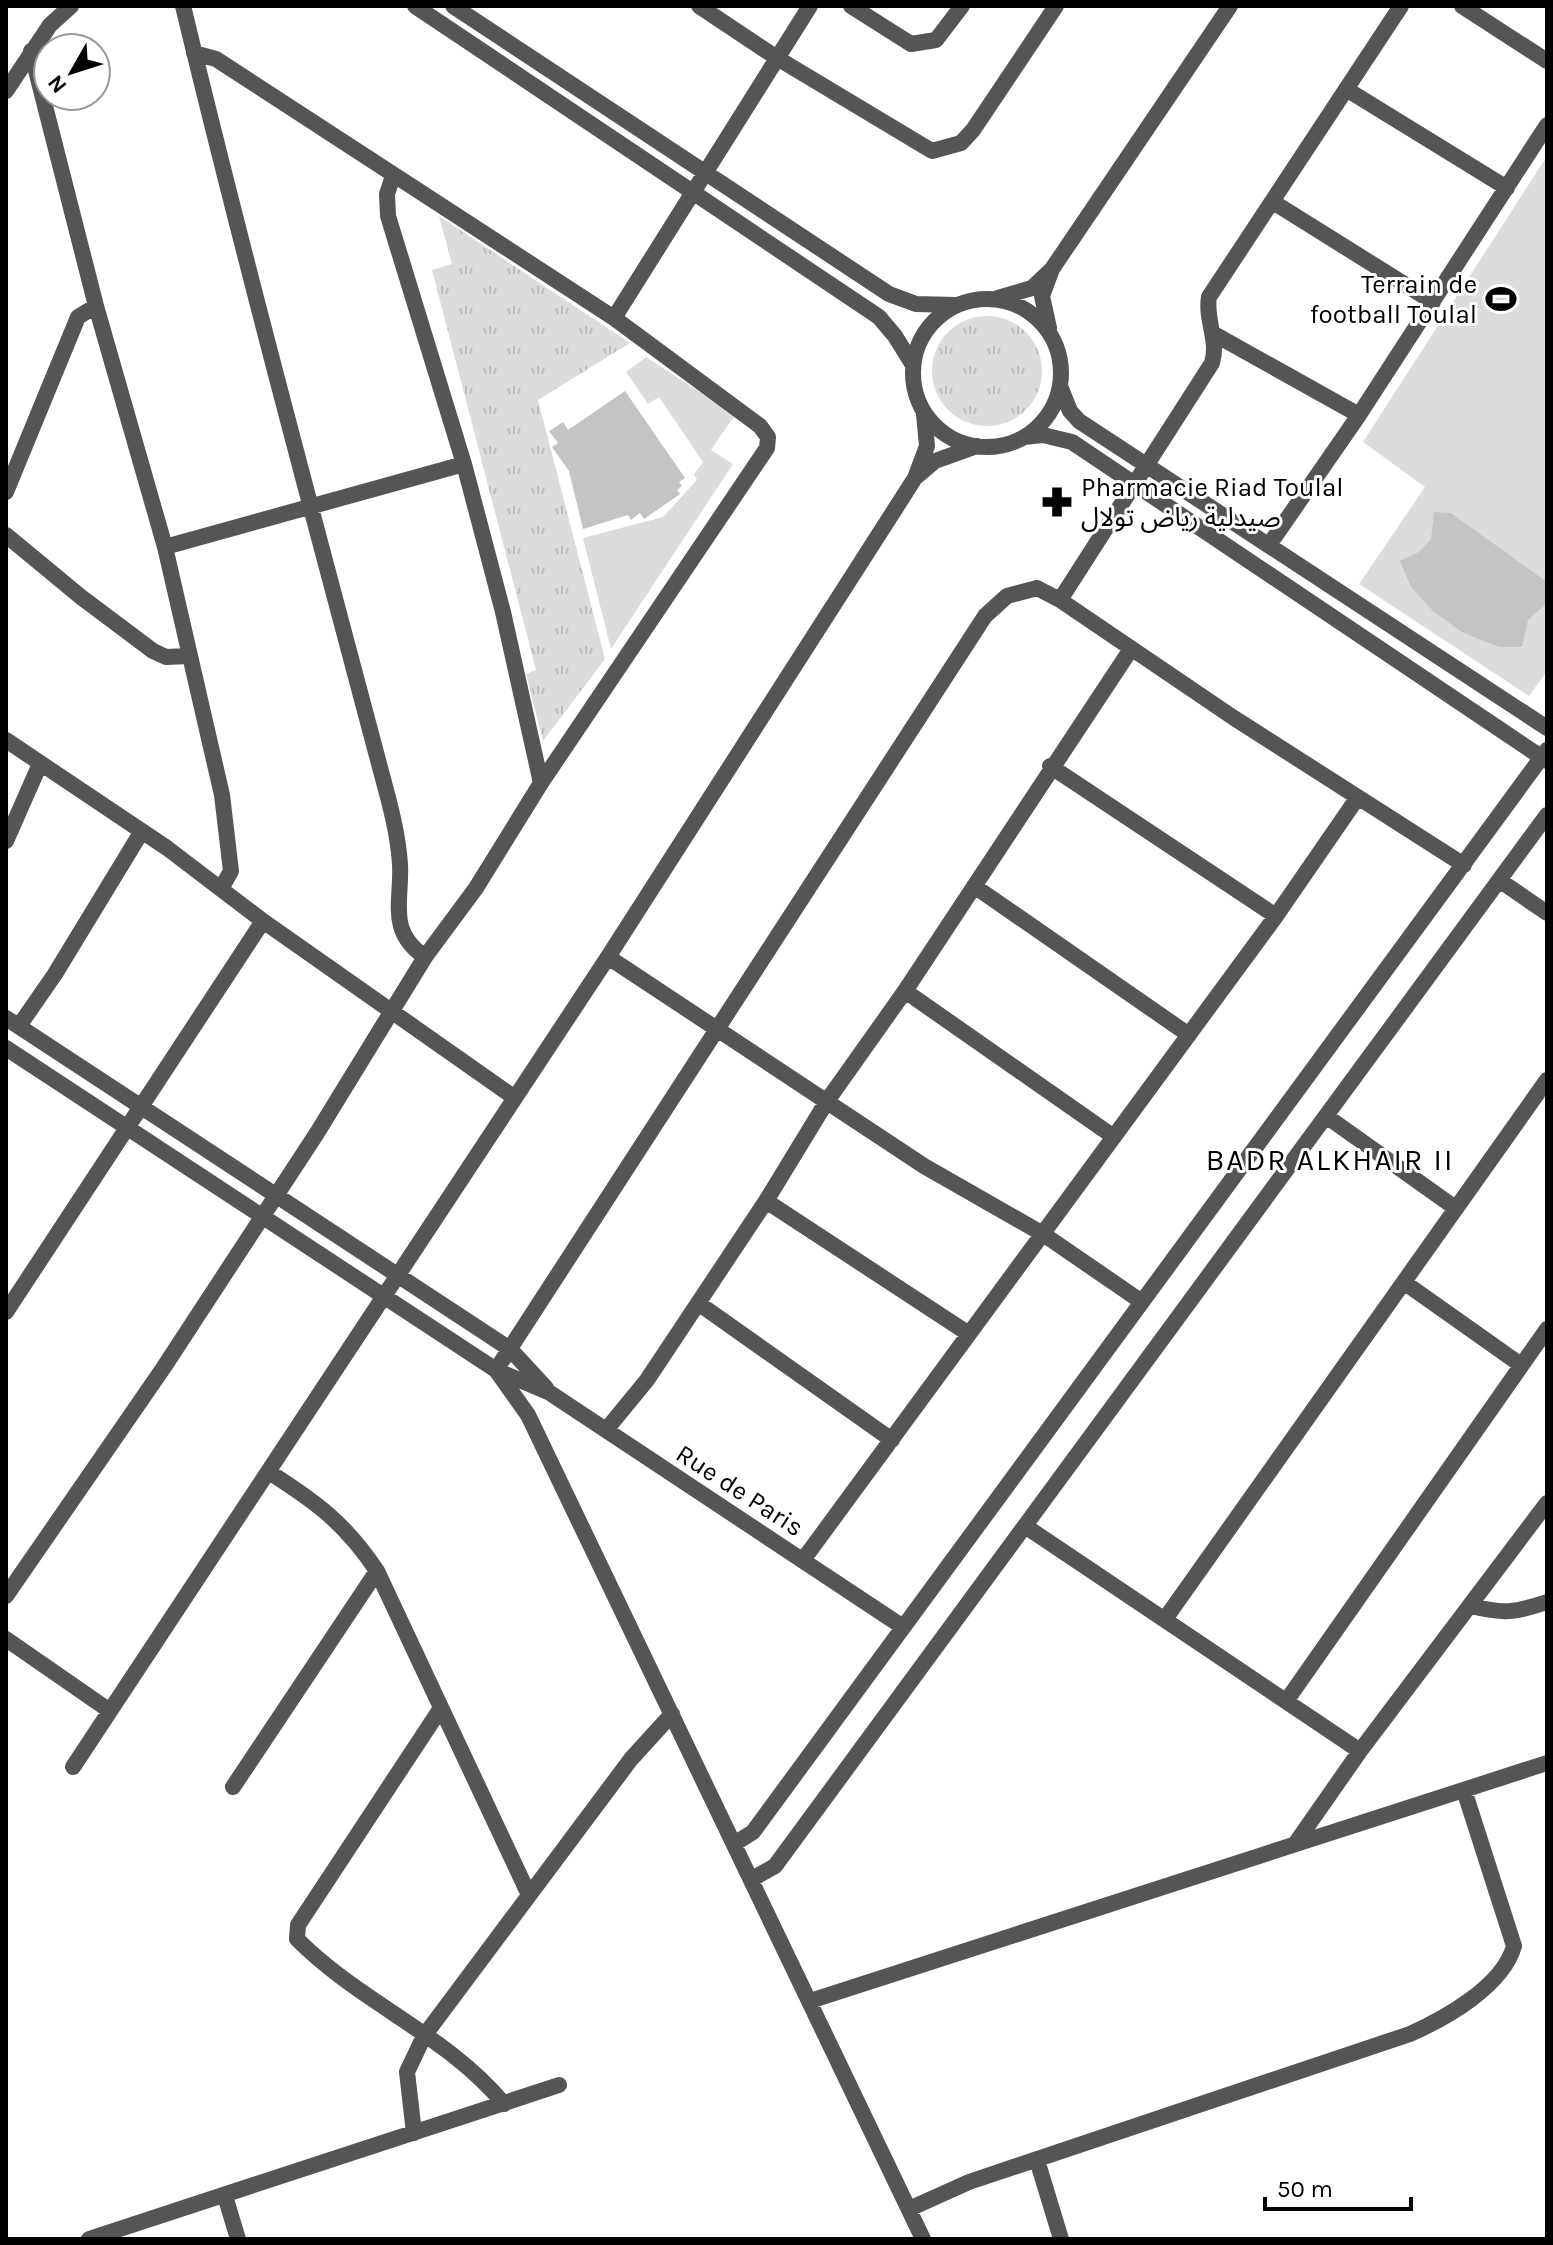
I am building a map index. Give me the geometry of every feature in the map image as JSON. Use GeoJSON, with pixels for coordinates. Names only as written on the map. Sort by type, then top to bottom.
{"type":"FeatureCollection","features":[{"type":"Feature","properties":{"kind":"street"},"geometry":{"type":"LineString","coordinates":[[50,25],[53,6]]}},
{"type":"Feature","properties":{"kind":"street"},"geometry":{"type":"LineString","coordinates":[[6,91],[50,25],[71,6]]}},
{"type":"Feature","properties":{"kind":"street"},"geometry":{"type":"LineString","coordinates":[[183,6],[397,840],[400,924],[410,947],[425,957]]}},
{"type":"Feature","properties":{"kind":"street"},"geometry":{"type":"LineString","coordinates":[[415,6],[879,317],[913,365]]}},
{"type":"Feature","properties":{"kind":"street"},"geometry":{"type":"LineString","coordinates":[[453,6],[889,294],[916,304],[954,305],[1019,295],[1032,288],[1052,269],[1230,6]]}},
{"type":"Feature","properties":{"kind":"street"},"geometry":{"type":"LineString","coordinates":[[699,6],[777,58],[932,151],[961,143],[973,130],[1056,6]]}},
{"type":"Feature","properties":{"kind":"street"},"geometry":{"type":"LineString","coordinates":[[614,318],[810,6]]}},
{"type":"Feature","properties":{"kind":"street"},"geometry":{"type":"LineString","coordinates":[[851,6],[911,44],[936,40],[946,31],[962,6]]}},
{"type":"Feature","properties":{"kind":"street"},"geometry":{"type":"LineString","coordinates":[[1060,600],[1132,483],[1212,363],[1214,334],[1207,309],[1209,297],[1401,6]]}},
{"type":"Feature","properties":{"kind":"street"},"geometry":{"type":"LineString","coordinates":[[1462,6],[1547,61]]}},
{"type":"Feature","properties":{"kind":"street"},"geometry":{"type":"LineString","coordinates":[[31,51],[96,306],[165,547],[229,831],[231,871],[222,887]]}},
{"type":"Feature","properties":{"kind":"street"},"geometry":{"type":"LineString","coordinates":[[6,1596],[262,1216],[425,957],[476,888],[541,783],[767,448],[768,437],[760,426],[614,318],[216,59],[194,53]]}},
{"type":"Feature","properties":{"kind":"street"},"geometry":{"type":"LineString","coordinates":[[1346,89],[1507,188]]}},
{"type":"Feature","properties":{"kind":"street"},"geometry":{"type":"LineString","coordinates":[[1269,545],[1359,415],[1547,125]]}},
{"type":"Feature","properties":{"kind":"street"},"geometry":{"type":"LineString","coordinates":[[393,176],[387,194],[388,216],[464,464],[503,612],[541,783]]}},
{"type":"Feature","properties":{"kind":"street"},"geometry":{"type":"LineString","coordinates":[[1273,202],[1433,302]]}},
{"type":"Feature","properties":{"kind":"street"},"geometry":{"type":"LineString","coordinates":[[1052,269],[1042,296],[1058,352],[1060,386],[1070,411],[1079,421],[1547,728]]}},
{"type":"Feature","properties":{"kind":"street"},"geometry":{"type":"LineString","coordinates":[[993,298],[1027,310],[1052,337]]}},
{"type":"Feature","properties":{"kind":"street"},"geometry":{"type":"LineString","coordinates":[[73,1767],[608,957],[915,478],[927,446],[924,412],[915,389],[913,365],[926,330],[954,305]]}},
{"type":"Feature","properties":{"kind":"street"},"geometry":{"type":"LineString","coordinates":[[6,492],[78,317],[96,306]]}},
{"type":"Feature","properties":{"kind":"street"},"geometry":{"type":"LineString","coordinates":[[1214,334],[1359,415]]}},
{"type":"Feature","properties":{"kind":"street"},"geometry":{"type":"LineString","coordinates":[[1024,437],[1048,415],[1060,386]]}},
{"type":"Feature","properties":{"kind":"street"},"geometry":{"type":"LineString","coordinates":[[734,1844],[753,1832],[1545,756],[1072,442],[1043,435],[1024,437],[1001,446],[977,446],[956,440],[938,429],[924,412]]}},
{"type":"Feature","properties":{"kind":"street"},"geometry":{"type":"LineString","coordinates":[[915,478],[935,461],[977,446]]}},
{"type":"Feature","properties":{"kind":"street"},"geometry":{"type":"LineString","coordinates":[[165,547],[464,464]]}},
{"type":"Feature","properties":{"kind":"street"},"geometry":{"type":"LineString","coordinates":[[6,535],[153,651],[166,657],[189,656]]}},
{"type":"Feature","properties":{"kind":"street"},"geometry":{"type":"LineString","coordinates":[[496,1370],[985,616],[992,607],[1020,590],[1037,588],[1060,600],[1464,865]]}},
{"type":"Feature","properties":{"kind":"street"},"geometry":{"type":"LineString","coordinates":[[606,1430],[647,1380],[766,1201],[827,1101],[905,991],[1050,766],[1131,649]]}},
{"type":"Feature","properties":{"kind":"street"},"geometry":{"type":"LineString","coordinates":[[6,740],[222,887],[263,921],[515,1098]]}},
{"type":"Feature","properties":{"kind":"street"},"geometry":{"type":"LineString","coordinates":[[6,841],[40,764]]}},
{"type":"Feature","properties":{"kind":"street"},"geometry":{"type":"LineString","coordinates":[[1050,766],[1276,916]]}},
{"type":"Feature","properties":{"kind":"street"},"geometry":{"type":"LineString","coordinates":[[803,1560],[1276,916],[1358,797]]}},
{"type":"Feature","properties":{"kind":"street"},"geometry":{"type":"LineString","coordinates":[[752,1879],[775,1866],[1547,815]]}},
{"type":"Feature","properties":{"kind":"street"},"geometry":{"type":"LineString","coordinates":[[142,831],[55,974],[12,1022],[510,1349],[550,1393]]}},
{"type":"Feature","properties":{"kind":"street"},"geometry":{"type":"LineString","coordinates":[[1499,880],[1547,913]]}},
{"type":"Feature","properties":{"kind":"street"},"geometry":{"type":"LineString","coordinates":[[974,886],[1189,1035]]}},
{"type":"Feature","properties":{"kind":"street"},"geometry":{"type":"LineString","coordinates":[[6,1312],[263,921]]}},
{"type":"Feature","properties":{"kind":"street"},"geometry":{"type":"LineString","coordinates":[[608,957],[924,1166],[1043,1234],[1142,1302]]}},
{"type":"Feature","properties":{"kind":"street"},"geometry":{"type":"LineString","coordinates":[[905,991],[1114,1137]]}},
{"type":"Feature","properties":{"kind":"street"},"geometry":{"type":"LineString","coordinates":[[6,1048],[496,1370],[550,1393]]}},
{"type":"Feature","properties":{"kind":"street"},"geometry":{"type":"LineString","coordinates":[[1165,1619],[1405,1283],[1454,1207],[1547,1080]]}},
{"type":"Feature","properties":{"kind":"street"},"geometry":{"type":"LineString","coordinates":[[1326,1116],[1454,1207]]}},
{"type":"Feature","properties":{"kind":"street"},"geometry":{"type":"LineString","coordinates":[[766,1201],[969,1334]]}},
{"type":"Feature","properties":{"kind":"street"},"geometry":{"type":"LineString","coordinates":[[1405,1283],[1521,1365]]}},
{"type":"Feature","properties":{"kind":"street"},"geometry":{"type":"LineString","coordinates":[[698,1303],[892,1440]]}},
{"type":"Feature","properties":{"kind":"street"},"geometry":{"type":"LineString","coordinates":[[1287,1700],[1547,1329]]}},
{"type":"Feature","properties":{"kind":"street"},"geometry":{"type":"LineString","coordinates":[[496,1370],[528,1415],[923,2239]]}},
{"type":"Feature","properties":{"kind":"street","name":"Rue de Paris"},"geometry":{"type":"LineString","coordinates":[[550,1393],[903,1627]]}},
{"type":"Feature","properties":{"kind":"street"},"geometry":{"type":"LineString","coordinates":[[269,1472],[331,1513],[354,1537],[377,1571],[529,1895]]}},
{"type":"Feature","properties":{"kind":"street"},"geometry":{"type":"LineString","coordinates":[[1295,1844],[1360,1751],[1547,1503]]}},
{"type":"Feature","properties":{"kind":"street"},"geometry":{"type":"LineString","coordinates":[[1025,1526],[1360,1751]]}},
{"type":"Feature","properties":{"kind":"street"},"geometry":{"type":"LineString","coordinates":[[233,1787],[377,1571]]}},
{"type":"Feature","properties":{"kind":"street"},"geometry":{"type":"LineString","coordinates":[[1471,1606],[1514,1613],[1547,1602]]}},
{"type":"Feature","properties":{"kind":"street"},"geometry":{"type":"LineString","coordinates":[[6,1639],[110,1711]]}},
{"type":"Feature","properties":{"kind":"street"},"geometry":{"type":"LineString","coordinates":[[441,1708],[298,1925],[297,1939],[424,2036],[465,2063],[504,2104]]}},
{"type":"Feature","properties":{"kind":"street"},"geometry":{"type":"LineString","coordinates":[[414,2133],[407,2072],[424,2036],[631,1759],[672,1714]]}},
{"type":"Feature","properties":{"kind":"street"},"geometry":{"type":"LineString","coordinates":[[810,2001],[1547,1763]]}},
{"type":"Feature","properties":{"kind":"street"},"geometry":{"type":"LineString","coordinates":[[909,2209],[969,2182],[1410,2034],[1440,2019],[1488,1983],[1510,1959],[1514,1946],[1464,1790]]}},
{"type":"Feature","properties":{"kind":"street"},"geometry":{"type":"LineString","coordinates":[[89,2239],[559,2085]]}},
{"type":"Feature","properties":{"kind":"street"},"geometry":{"type":"LineString","coordinates":[[1037,2160],[1061,2239]]}},
{"type":"Feature","properties":{"kind":"street"},"geometry":{"type":"LineString","coordinates":[[225,2196],[238,2239]]}},
{"type":"Feature","properties":{"kind":"green space","name":"Terrain de football Toulal"},"geometry":{"type":"Polygon","coordinates":[[[1547,156],[1547,671],[1529,696],[1359,584],[1425,487],[1363,442],[1547,156]]]}},
{"type":"Feature","properties":{"kind":"green space"},"geometry":{"type":"Polygon","coordinates":[[[439,216],[630,343],[538,400],[605,659],[543,741],[526,674],[536,670],[432,270],[452,264],[439,216]]]}},
{"type":"Feature","properties":{"kind":"green space"},"geometry":{"type":"Polygon","coordinates":[[[987,316],[1008,320],[1026,332],[1038,350],[1042,371],[1038,392],[1026,410],[1008,422],[987,426],[966,422],[948,410],[936,392],[932,371],[936,350],[948,332],[966,320],[987,316]]]}},
{"type":"Feature","properties":{"kind":"green space"},"geometry":{"type":"Polygon","coordinates":[[[646,357],[735,415],[711,450],[733,464],[611,649],[583,538],[663,517],[697,480],[694,474],[703,462],[659,397],[648,404],[626,372],[646,357]]]}},
{"type":"Feature","properties":{"kind":"building"},"geometry":{"type":"Polygon","coordinates":[[[625,391],[685,478],[679,482],[682,486],[677,490],[680,494],[644,519],[640,513],[631,520],[628,515],[583,529],[569,471],[552,447],[558,443],[549,431],[563,422],[568,430],[625,391]]]}},
{"type":"Feature","properties":{"kind":"building"},"geometry":{"type":"Polygon","coordinates":[[[1434,512],[1451,513],[1547,582],[1547,603],[1528,620],[1522,647],[1499,647],[1462,632],[1434,612],[1411,587],[1400,561],[1419,552],[1431,539],[1434,512]]]}},
{"type":"Feature","properties":{"kind":"place","name":"Terrain de football Toulal"},"geometry":{"type":"Point","coordinates":[1501,299]}},
{"type":"Feature","properties":{"kind":"place","name":"Pharmacie Riad Toulal صيدلية رياض تولال"},"geometry":{"type":"Point","coordinates":[1057,502]}},
{"type":"Feature","properties":{"kind":"district","name":"BADR ALKHAIR II"},"geometry":{"type":"Point","coordinates":[1330,1160]}}]}
